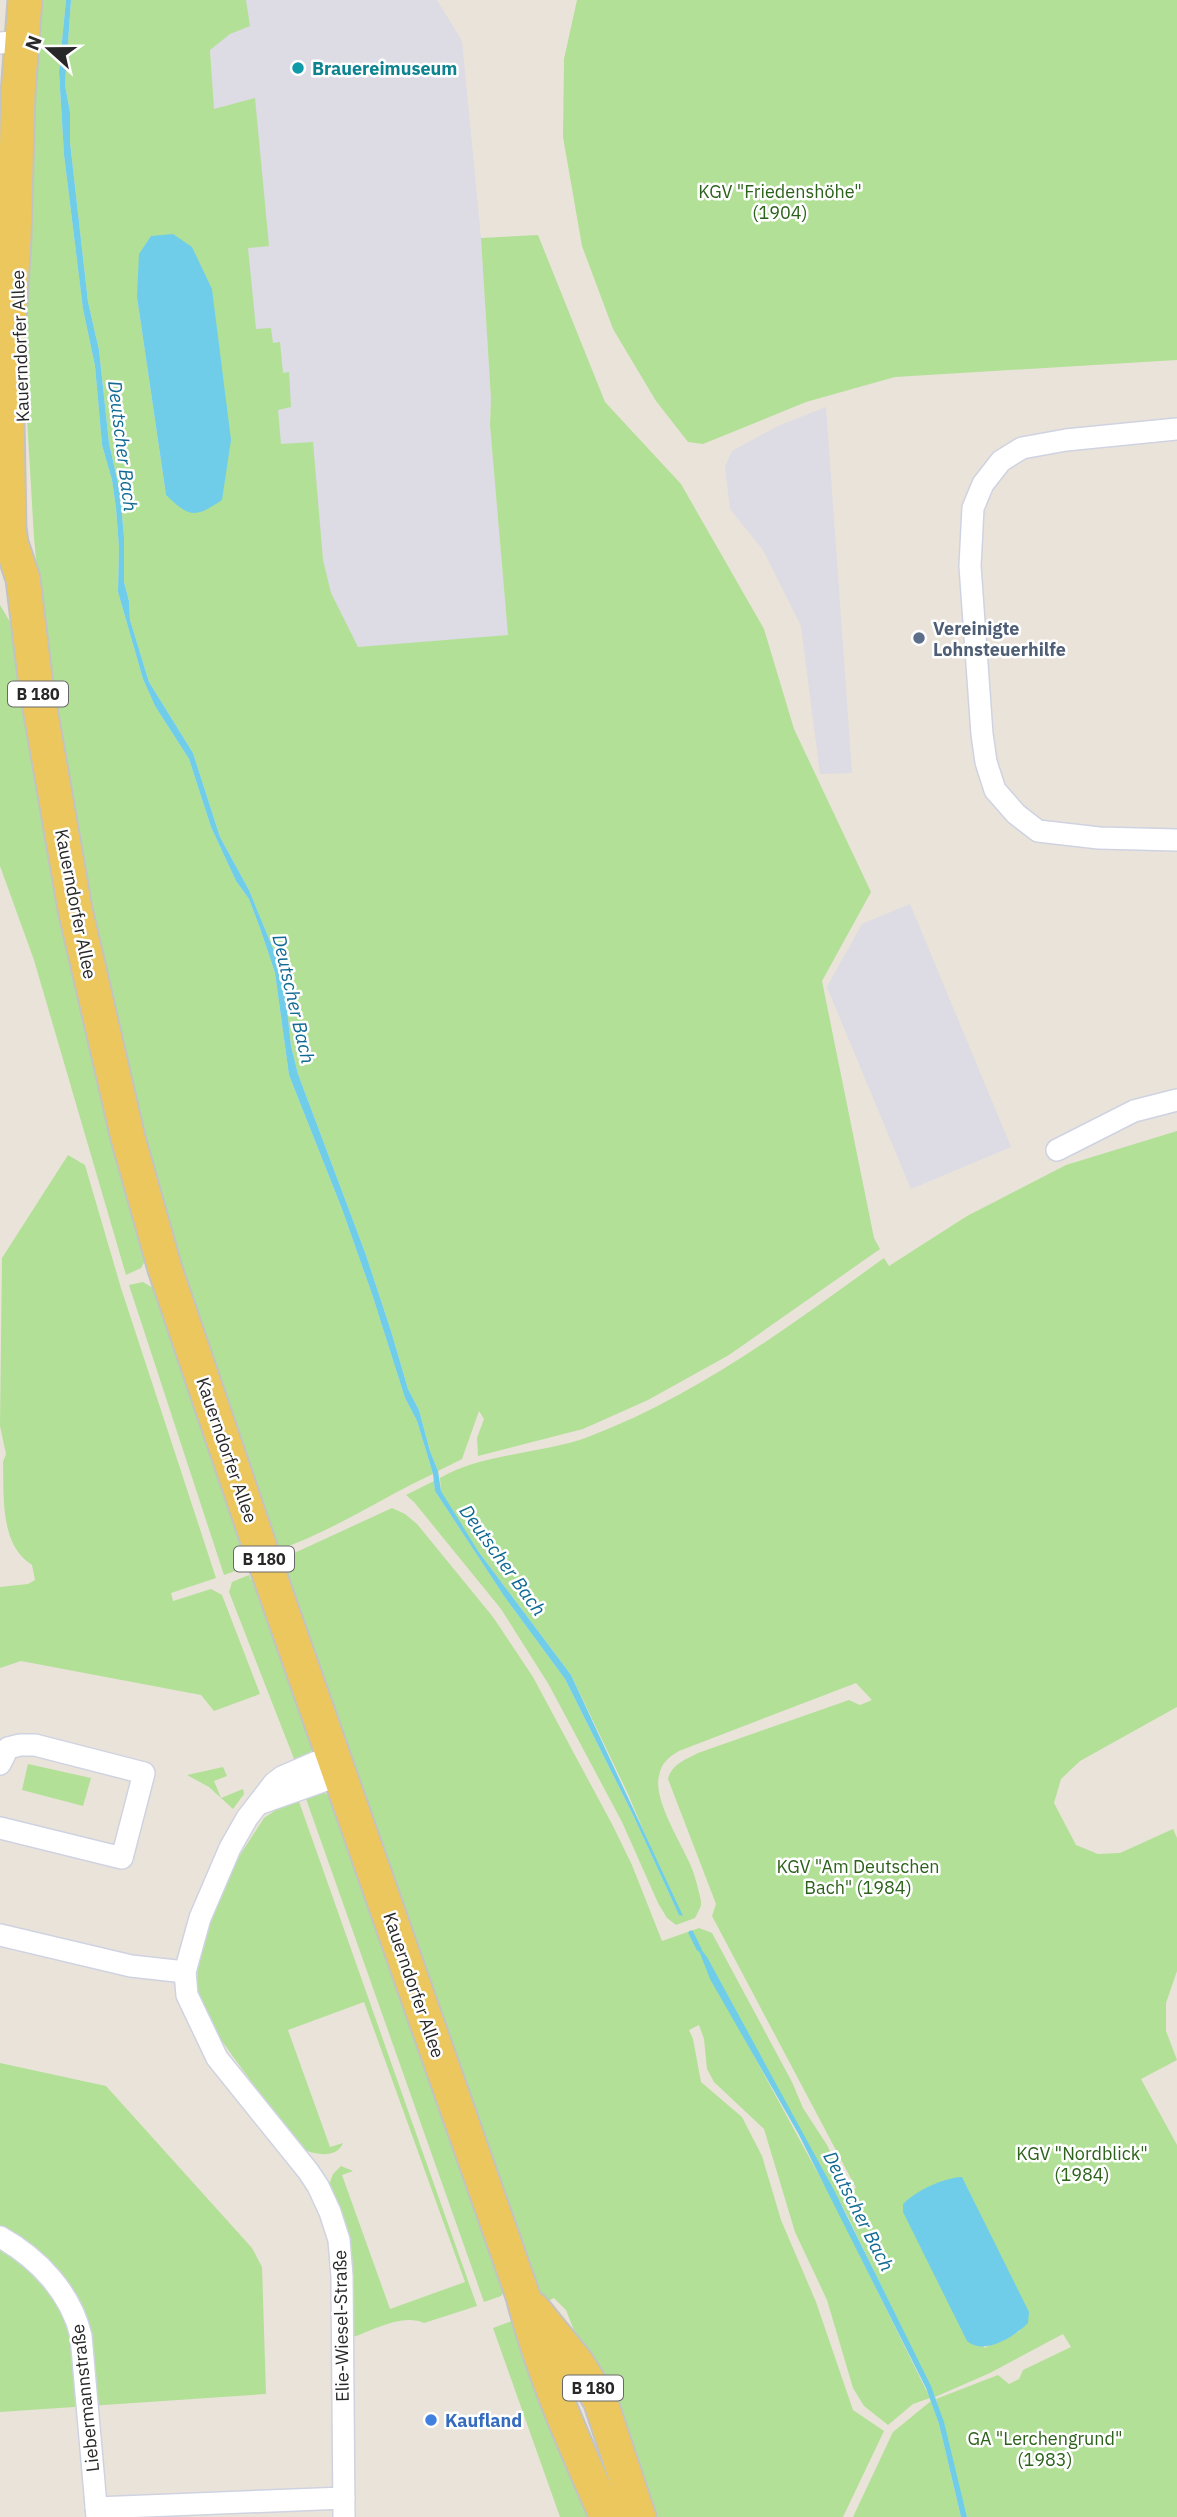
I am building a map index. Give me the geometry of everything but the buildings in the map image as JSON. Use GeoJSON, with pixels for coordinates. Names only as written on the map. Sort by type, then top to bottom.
{"type":"FeatureCollection","features":[{"type":"Feature","properties":{"kind":"main road","name":"Kauerndorfer Allee"},"geometry":{"type":"LineString","coordinates":[[24,0],[11,42],[14,239],[18,268],[28,540],[12,581],[36,685],[75,909],[128,1138],[165,1269],[523,2296],[537,2347],[607,2517]]}},
{"type":"Feature","properties":{"kind":"main road","name":"Kauerndorfer Allee"},"geometry":{"type":"LineString","coordinates":[[523,2296],[577,2363],[600,2400],[639,2517]]}},
{"type":"Feature","properties":{"kind":"street"},"geometry":{"type":"LineString","coordinates":[[1177,429],[1066,440],[1022,448],[1001,461],[983,484],[973,508],[970,566],[982,734],[986,762],[995,790],[1016,814],[1038,831],[1099,838],[1177,840]]}},
{"type":"Feature","properties":{"kind":"street"},"geometry":{"type":"LineString","coordinates":[[1057,1150],[1134,1111],[1177,1100]]}},
{"type":"Feature","properties":{"kind":"street"},"geometry":{"type":"LineString","coordinates":[[0,1764],[8,1748],[35,1745],[144,1773],[122,1858],[0,1828]]}},
{"type":"Feature","properties":{"kind":"street","name":"Elie-Wiesel-Straße"},"geometry":{"type":"LineString","coordinates":[[337,1765],[261,1803],[247,1818],[221,1868],[200,1918],[185,1972],[187,1995],[217,2058],[308,2171],[318,2186],[336,2227],[342,2276],[344,2508]]}},
{"type":"Feature","properties":{"kind":"street"},"geometry":{"type":"LineString","coordinates":[[0,1935],[131,1966],[185,1972]]}},
{"type":"Feature","properties":{"kind":"street","name":"Liebermannstraße"},"geometry":{"type":"LineString","coordinates":[[0,2237],[44,2270],[66,2298],[76,2317],[81,2336],[96,2512],[344,2508]]}},
{"type":"Feature","properties":{"kind":"shaded area"},"geometry":{"type":"Polygon","coordinates":[[[207,0],[437,0],[462,41],[481,238],[491,399],[490,425],[508,635],[384,691],[325,630],[221,224],[207,0]]]}},
{"type":"Feature","properties":{"kind":"shaded area"},"geometry":{"type":"Polygon","coordinates":[[[826,407],[852,773],[820,774],[801,626],[763,550],[730,509],[725,467],[732,451],[778,426],[826,407]]]}},
{"type":"Feature","properties":{"kind":"shaded area"},"geometry":{"type":"Polygon","coordinates":[[[910,904],[1011,1147],[911,1189],[827,987],[862,924],[910,904]]]}},
{"type":"Feature","properties":{"kind":"green space"},"geometry":{"type":"Polygon","coordinates":[[[34,0],[66,0],[59,72],[64,155],[83,309],[95,366],[102,445],[112,480],[116,508],[118,592],[143,679],[155,706],[189,759],[211,827],[236,881],[249,899],[261,931],[275,973],[289,1075],[342,1209],[433,1474],[317,1534],[277,1550],[201,1350],[113,1035],[43,632],[34,538],[24,367],[34,0]]]}},
{"type":"Feature","properties":{"kind":"green space"},"geometry":{"type":"Polygon","coordinates":[[[71,0],[246,0],[250,26],[230,34],[210,50],[214,109],[255,98],[269,246],[248,248],[256,329],[271,328],[273,343],[280,342],[283,373],[289,372],[291,407],[278,410],[281,444],[313,442],[323,560],[331,593],[358,647],[508,635],[490,425],[491,399],[481,238],[538,235],[605,402],[681,484],[764,629],[794,729],[871,892],[822,981],[874,1238],[880,1249],[729,1355],[648,1400],[583,1429],[478,1456],[477,1438],[484,1419],[479,1411],[462,1459],[438,1471],[430,1451],[419,1410],[408,1389],[366,1255],[298,1074],[291,1046],[283,973],[249,890],[220,837],[193,753],[149,682],[130,620],[124,582],[120,492],[109,443],[99,350],[88,302],[70,142],[70,112],[65,85],[71,0]],[[151,236],[137,297],[166,495],[151,236]]]}},
{"type":"Feature","properties":{"kind":"green space","name":"KGV \"Friedenshöhe\" (1904)"},"geometry":{"type":"Polygon","coordinates":[[[577,0],[1177,0],[1177,360],[895,377],[806,402],[703,444],[688,442],[656,401],[613,329],[582,246],[563,137],[564,59],[577,0]]]}},
{"type":"Feature","properties":{"kind":"green space"},"geometry":{"type":"Polygon","coordinates":[[[0,605],[13,627],[150,1252],[141,1268],[126,1275],[34,960],[0,866],[0,605]]]}},
{"type":"Feature","properties":{"kind":"green space"},"geometry":{"type":"Polygon","coordinates":[[[1177,1131],[1177,1707],[1080,1761],[1061,1779],[1054,1803],[1076,1845],[1098,1854],[1120,1853],[1173,1829],[1177,1838],[1177,1971],[1166,2003],[1166,2031],[1177,2060],[1141,2079],[1177,2145],[1177,2517],[967,2517],[936,2399],[998,2375],[1009,2384],[1019,2379],[1023,2370],[1071,2347],[1063,2334],[990,2373],[935,2397],[846,2213],[730,2012],[832,2199],[930,2398],[913,2404],[888,2425],[864,2406],[853,2388],[827,2300],[795,2232],[764,2129],[714,2082],[707,2069],[704,2039],[699,2025],[689,2030],[701,2082],[742,2117],[762,2156],[781,2220],[816,2302],[853,2410],[884,2431],[843,2517],[647,2517],[566,2310],[554,2298],[540,2305],[284,1568],[290,1555],[392,1508],[417,1524],[493,1617],[533,1677],[613,1826],[632,1865],[662,1941],[699,1928],[712,1933],[792,2082],[803,2108],[827,2145],[849,2191],[856,2188],[712,1916],[716,1904],[668,1779],[676,1766],[698,1753],[849,1700],[860,1705],[872,1700],[856,1683],[679,1751],[666,1761],[659,1776],[660,1796],[668,1820],[692,1868],[701,1901],[695,1918],[676,1925],[667,1918],[658,1903],[622,1822],[549,1685],[501,1609],[406,1495],[434,1481],[435,1491],[504,1596],[565,1679],[634,1817],[679,1915],[628,1794],[571,1675],[478,1551],[447,1504],[441,1491],[440,1478],[474,1463],[588,1437],[667,1401],[742,1357],[884,1258],[889,1266],[967,1216],[1066,1165],[1177,1131]],[[951,2178],[984,2348],[1020,2331],[951,2178]]]}},
{"type":"Feature","properties":{"kind":"green space"},"geometry":{"type":"Polygon","coordinates":[[[68,1155],[85,1165],[121,1288],[216,1578],[171,1593],[173,1601],[211,1589],[222,1595],[260,1694],[214,1711],[201,1695],[21,1661],[0,1668],[0,1587],[28,1584],[35,1580],[32,1565],[14,1546],[4,1505],[3,1462],[6,1454],[0,1426],[2,1258],[68,1155]]]}},
{"type":"Feature","properties":{"kind":"green space"},"geometry":{"type":"Polygon","coordinates":[[[143,1282],[163,1294],[255,1564],[224,1575],[129,1285],[143,1282]]]}},
{"type":"Feature","properties":{"kind":"green space"},"geometry":{"type":"Polygon","coordinates":[[[249,1575],[251,1580],[260,1577],[314,1747],[308,1756],[296,1764],[229,1592],[232,1582],[249,1575]]]}},
{"type":"Feature","properties":{"kind":"green space"},"geometry":{"type":"Polygon","coordinates":[[[28,1764],[91,1778],[83,1806],[22,1790],[28,1764]]]}},
{"type":"Feature","properties":{"kind":"green space"},"geometry":{"type":"Polygon","coordinates":[[[223,1767],[227,1776],[214,1781],[221,1798],[209,1787],[187,1775],[223,1767]]]}},
{"type":"Feature","properties":{"kind":"green space"},"geometry":{"type":"Polygon","coordinates":[[[243,1789],[244,1794],[233,1809],[221,1798],[243,1789]]]}},
{"type":"Feature","properties":{"kind":"green space"},"geometry":{"type":"Polygon","coordinates":[[[322,1790],[342,1809],[509,2285],[501,2296],[484,2302],[304,1793],[322,1790]]]}},
{"type":"Feature","properties":{"kind":"green space"},"geometry":{"type":"Polygon","coordinates":[[[297,1796],[477,2306],[424,2323],[415,2320],[397,2322],[351,2338],[349,2251],[343,2217],[327,2190],[333,2174],[341,2166],[353,2171],[342,2175],[390,2309],[465,2282],[364,2002],[288,2030],[330,2147],[343,2143],[330,2154],[317,2154],[299,2148],[206,2019],[197,1990],[198,1952],[216,1898],[229,1872],[264,1818],[297,1796]]]}},
{"type":"Feature","properties":{"kind":"green space"},"geometry":{"type":"Polygon","coordinates":[[[0,2063],[106,2086],[252,2248],[262,2267],[266,2394],[0,2412],[0,2063]]]}},
{"type":"Feature","properties":{"kind":"green space"},"geometry":{"type":"Polygon","coordinates":[[[512,2321],[526,2330],[591,2517],[560,2517],[493,2328],[512,2321]]]}},
{"type":"Feature","properties":{"kind":"green space"},"geometry":{"type":"Polygon","coordinates":[[[931,2401],[961,2517],[853,2517],[893,2432],[931,2401]]]}},
{"type":"Feature","properties":{"kind":"water"},"geometry":{"type":"Polygon","coordinates":[[[66,0],[71,0],[65,85],[70,112],[70,142],[88,302],[99,350],[109,443],[120,492],[124,582],[130,620],[149,682],[193,753],[220,837],[249,890],[283,973],[291,1046],[298,1074],[366,1255],[408,1389],[419,1410],[438,1471],[441,1491],[478,1551],[571,1675],[683,1916],[679,1915],[634,1817],[565,1679],[504,1596],[435,1491],[433,1474],[417,1421],[405,1398],[342,1209],[289,1075],[275,973],[261,931],[249,899],[236,881],[211,827],[189,759],[155,706],[143,679],[118,592],[116,508],[112,480],[102,445],[95,366],[83,309],[64,155],[59,72],[66,0]]]}},
{"type":"Feature","properties":{"kind":"water"},"geometry":{"type":"Polygon","coordinates":[[[173,234],[192,247],[212,289],[231,440],[222,500],[205,510],[193,513],[181,508],[166,495],[137,297],[139,254],[151,236],[173,234]]]}},
{"type":"Feature","properties":{"kind":"water"},"geometry":{"type":"Polygon","coordinates":[[[696,1943],[707,1957],[834,2190],[931,2386],[944,2422],[967,2517],[961,2517],[939,2424],[926,2388],[798,2133],[710,1979],[696,1943]]]}},
{"type":"Feature","properties":{"kind":"water"},"geometry":{"type":"Polygon","coordinates":[[[962,2177],[1029,2312],[1028,2323],[1007,2339],[990,2346],[974,2345],[967,2341],[903,2212],[903,2204],[923,2190],[939,2182],[962,2177]]]}},
{"type":"Feature","properties":{"kind":"waterway","name":"Deutscher Bach"},"geometry":{"type":"LineString","coordinates":[[691,1933],[699,1949]]}},
{"type":"Feature","properties":{"kind":"place","name":"Brauereimuseum"},"geometry":{"type":"Point","coordinates":[298,68]}},
{"type":"Feature","properties":{"kind":"place","name":"Vereinigte Lohnsteuerhilfe"},"geometry":{"type":"Point","coordinates":[919,638]}},
{"type":"Feature","properties":{"kind":"place","name":"Kaufland"},"geometry":{"type":"Point","coordinates":[431,2420]}},
{"type":"Feature","properties":{"kind":"park label","name":"KGV \"Am Deutschen Bach\" (1984)"},"geometry":{"type":"Point","coordinates":[858,1876]}},
{"type":"Feature","properties":{"kind":"park label","name":"KGV \"Nordblick\" (1984)"},"geometry":{"type":"Point","coordinates":[1082,2163]}},
{"type":"Feature","properties":{"kind":"park label","name":"GA \"Lerchengrund\" (1983)"},"geometry":{"type":"Point","coordinates":[1045,2448]}}]}
